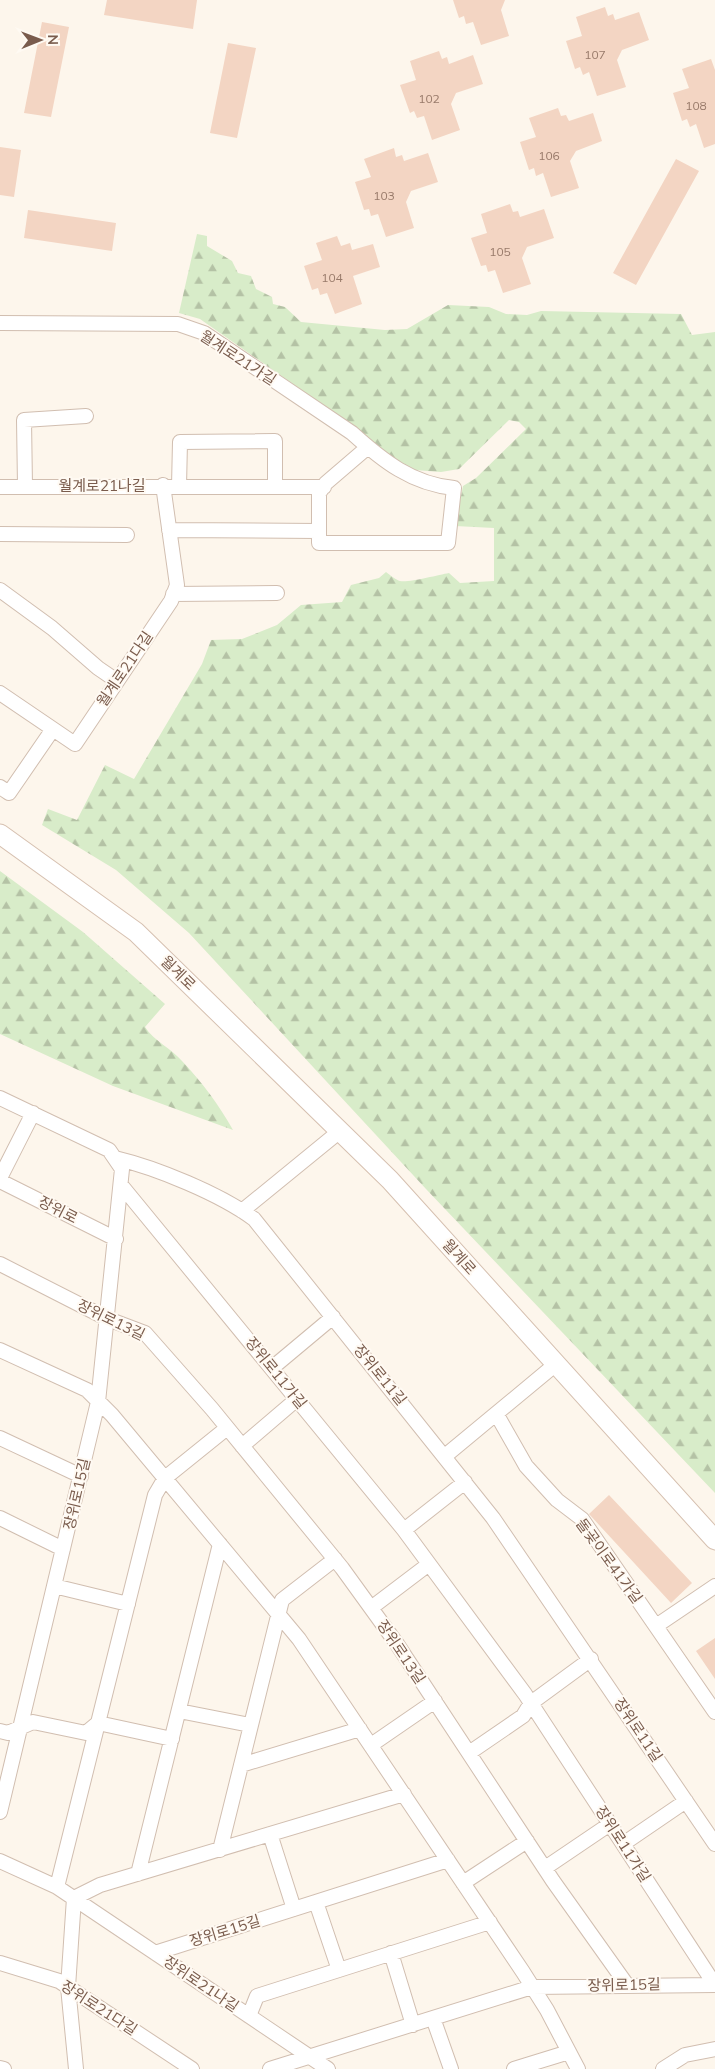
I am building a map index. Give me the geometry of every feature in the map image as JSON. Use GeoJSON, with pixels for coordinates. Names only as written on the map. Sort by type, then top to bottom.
{"type":"FeatureCollection","features":[{"type":"Feature","properties":{"kind":"main road","name":"월계로"},"geometry":{"type":"LineString","coordinates":[[0,834],[136,932],[390,1180],[715,1540]]}},
{"type":"Feature","properties":{"kind":"street","name":"월계로21가길"},"geometry":{"type":"LineString","coordinates":[[0,324],[178,324],[204,333],[352,434],[380,459],[416,480],[454,488],[448,543],[319,543],[319,531]]}},
{"type":"Feature","properties":{"kind":"street"},"geometry":{"type":"LineString","coordinates":[[24,486],[24,420],[86,416]]}},
{"type":"Feature","properties":{"kind":"street"},"geometry":{"type":"LineString","coordinates":[[179,486],[180,442],[275,441],[275,486]]}},
{"type":"Feature","properties":{"kind":"street"},"geometry":{"type":"LineString","coordinates":[[169,530],[319,531],[319,493],[368,447]]}},
{"type":"Feature","properties":{"kind":"street"},"geometry":{"type":"LineString","coordinates":[[163,485],[177,585],[174,594],[277,593]]}},
{"type":"Feature","properties":{"kind":"street","name":"월계로21나길"},"geometry":{"type":"LineString","coordinates":[[0,487],[163,485],[324,487]]}},
{"type":"Feature","properties":{"kind":"street"},"geometry":{"type":"LineString","coordinates":[[0,534],[127,535]]}},
{"type":"Feature","properties":{"kind":"street"},"geometry":{"type":"LineString","coordinates":[[0,590],[52,628],[98,668],[117,681]]}},
{"type":"Feature","properties":{"kind":"street","name":"월계로21다길"},"geometry":{"type":"LineString","coordinates":[[54,729],[75,744],[174,594]]}},
{"type":"Feature","properties":{"kind":"street"},"geometry":{"type":"LineString","coordinates":[[0,693],[54,729],[9,793],[0,787]]}},
{"type":"Feature","properties":{"kind":"street","name":"장위로11길"},"geometry":{"type":"LineString","coordinates":[[0,1098],[109,1150],[115,1158],[142,1164],[242,1211],[254,1219],[493,1518],[591,1659],[715,1844]]}},
{"type":"Feature","properties":{"kind":"street"},"geometry":{"type":"LineString","coordinates":[[0,1180],[33,1113]]}},
{"type":"Feature","properties":{"kind":"street"},"geometry":{"type":"LineString","coordinates":[[242,1211],[340,1132]]}},
{"type":"Feature","properties":{"kind":"street"},"geometry":{"type":"LineString","coordinates":[[98,1402],[121,1185],[122,1168],[115,1158]]}},
{"type":"Feature","properties":{"kind":"street","name":"장위로"},"geometry":{"type":"LineString","coordinates":[[0,1180],[116,1239]]}},
{"type":"Feature","properties":{"kind":"street","name":"장위로11가길"},"geometry":{"type":"LineString","coordinates":[[121,1185],[404,1530],[531,1703],[715,1985]]}},
{"type":"Feature","properties":{"kind":"street","name":"장위로13길"},"geometry":{"type":"LineString","coordinates":[[0,1264],[108,1319],[145,1334],[227,1428],[335,1559],[371,1608],[545,1868],[627,1985]]}},
{"type":"Feature","properties":{"kind":"street"},"geometry":{"type":"LineString","coordinates":[[272,1368],[333,1317]]}},
{"type":"Feature","properties":{"kind":"street"},"geometry":{"type":"LineString","coordinates":[[0,1350],[87,1390],[165,1478],[299,1638],[490,1922],[532,1987],[578,2069]]}},
{"type":"Feature","properties":{"kind":"street"},"geometry":{"type":"LineString","coordinates":[[445,1456],[556,1364]]}},
{"type":"Feature","properties":{"kind":"street"},"geometry":{"type":"LineString","coordinates":[[242,1446],[297,1400]]}},
{"type":"Feature","properties":{"kind":"street","name":"장위로15길"},"geometry":{"type":"LineString","coordinates":[[0,1812],[98,1402]]}},
{"type":"Feature","properties":{"kind":"street","name":"돌곶이로41가길"},"geometry":{"type":"LineString","coordinates":[[496,1415],[526,1466],[557,1500],[582,1519],[715,1712]]}},
{"type":"Feature","properties":{"kind":"street"},"geometry":{"type":"LineString","coordinates":[[56,1887],[155,1495],[165,1478],[227,1428]]}},
{"type":"Feature","properties":{"kind":"street"},"geometry":{"type":"LineString","coordinates":[[0,1438],[81,1476]]}},
{"type":"Feature","properties":{"kind":"street"},"geometry":{"type":"LineString","coordinates":[[404,1530],[466,1482]]}},
{"type":"Feature","properties":{"kind":"street"},"geometry":{"type":"LineString","coordinates":[[0,1518],[63,1549]]}},
{"type":"Feature","properties":{"kind":"street"},"geometry":{"type":"LineString","coordinates":[[138,1874],[220,1544]]}},
{"type":"Feature","properties":{"kind":"street"},"geometry":{"type":"LineString","coordinates":[[220,1850],[282,1600],[335,1559]]}},
{"type":"Feature","properties":{"kind":"street"},"geometry":{"type":"LineString","coordinates":[[371,1608],[429,1564]]}},
{"type":"Feature","properties":{"kind":"street"},"geometry":{"type":"LineString","coordinates":[[54,1586],[128,1604]]}},
{"type":"Feature","properties":{"kind":"street"},"geometry":{"type":"LineString","coordinates":[[656,1626],[715,1586]]}},
{"type":"Feature","properties":{"kind":"street"},"geometry":{"type":"LineString","coordinates":[[469,1753],[523,1716],[531,1703],[591,1659]]}},
{"type":"Feature","properties":{"kind":"street"},"geometry":{"type":"LineString","coordinates":[[371,1745],[435,1701]]}},
{"type":"Feature","properties":{"kind":"street"},"geometry":{"type":"LineString","coordinates":[[179,1711],[250,1725]]}},
{"type":"Feature","properties":{"kind":"street"},"geometry":{"type":"LineString","coordinates":[[0,1731],[8,1732],[20,1729],[32,1722],[86,1733],[98,1723]]}},
{"type":"Feature","properties":{"kind":"street"},"geometry":{"type":"LineString","coordinates":[[98,1723],[172,1739]]}},
{"type":"Feature","properties":{"kind":"street"},"geometry":{"type":"LineString","coordinates":[[240,1764],[360,1729]]}},
{"type":"Feature","properties":{"kind":"street"},"geometry":{"type":"LineString","coordinates":[[76,2069],[68,1987],[74,1898],[100,1885],[404,1794]]}},
{"type":"Feature","properties":{"kind":"street"},"geometry":{"type":"LineString","coordinates":[[623,1844],[686,1801]]}},
{"type":"Feature","properties":{"kind":"street"},"geometry":{"type":"LineString","coordinates":[[545,1868],[610,1824]]}},
{"type":"Feature","properties":{"kind":"street"},"geometry":{"type":"LineString","coordinates":[[270,1834],[294,1909]]}},
{"type":"Feature","properties":{"kind":"street"},"geometry":{"type":"LineString","coordinates":[[464,1883],[527,1841]]}},
{"type":"Feature","properties":{"kind":"street","name":"장위로15길"},"geometry":{"type":"LineString","coordinates":[[155,1953],[448,1860]]}},
{"type":"Feature","properties":{"kind":"street","name":"장위로21나길"},"geometry":{"type":"LineString","coordinates":[[0,1861],[56,1887],[74,1898],[328,2069]]}},
{"type":"Feature","properties":{"kind":"street"},"geometry":{"type":"LineString","coordinates":[[316,1902],[339,1970]]}},
{"type":"Feature","properties":{"kind":"street"},"geometry":{"type":"LineString","coordinates":[[249,2016],[257,1996],[490,1922]]}},
{"type":"Feature","properties":{"kind":"street"},"geometry":{"type":"LineString","coordinates":[[392,1953],[412,2025]]}},
{"type":"Feature","properties":{"kind":"street","name":"장위로21다길"},"geometry":{"type":"LineString","coordinates":[[0,1963],[59,1981],[192,2069]]}},
{"type":"Feature","properties":{"kind":"street","name":"장위로15길"},"geometry":{"type":"LineString","coordinates":[[270,2069],[532,1987],[715,1985]]}},
{"type":"Feature","properties":{"kind":"street"},"geometry":{"type":"LineString","coordinates":[[433,2018],[451,2069]]}},
{"type":"Feature","properties":{"kind":"street"},"geometry":{"type":"LineString","coordinates":[[663,2069],[686,2055],[715,2049]]}},
{"type":"Feature","properties":{"kind":"street"},"geometry":{"type":"LineString","coordinates":[[514,2069],[569,2052]]}},
{"type":"Feature","properties":{"kind":"street"},"geometry":{"type":"LineString","coordinates":[[0,2068],[4,2069]]}},
{"type":"Feature","properties":{"kind":"green space"},"geometry":{"type":"Polygon","coordinates":[[[197,234],[207,236],[207,246],[232,261],[238,273],[251,276],[256,289],[272,297],[273,304],[285,307],[301,322],[385,330],[407,329],[448,305],[489,307],[506,314],[527,315],[541,311],[681,314],[692,335],[715,332],[715,1493],[426,1189],[189,933],[116,870],[42,825],[48,809],[77,820],[105,765],[134,779],[202,664],[211,640],[242,639],[277,625],[301,605],[342,602],[351,585],[379,578],[386,572],[400,581],[416,580],[449,573],[460,583],[494,581],[494,528],[455,526],[463,486],[476,478],[526,429],[519,422],[509,420],[459,469],[441,472],[415,470],[395,460],[350,424],[200,319],[179,313],[197,234]]]}},
{"type":"Feature","properties":{"kind":"green space"},"geometry":{"type":"Polygon","coordinates":[[[0,871],[83,932],[165,1004],[145,1027],[178,1056],[196,1077],[216,1103],[233,1130],[113,1086],[0,1034],[0,871]]]}},
{"type":"Feature","properties":{"kind":"building"},"geometry":{"type":"Polygon","coordinates":[[[107,0],[197,0],[193,29],[104,15],[107,0]]]}},
{"type":"Feature","properties":{"kind":"building"},"geometry":{"type":"Polygon","coordinates":[[[453,0],[505,0],[501,10],[509,36],[481,45],[473,22],[466,24],[464,16],[459,18],[453,0]]]}},
{"type":"Feature","properties":{"kind":"building"},"geometry":{"type":"Polygon","coordinates":[[[605,7],[608,16],[613,14],[615,20],[639,12],[649,40],[622,50],[617,60],[626,87],[597,96],[589,72],[583,75],[580,67],[575,69],[566,41],[582,36],[576,17],[605,7]]]}},
{"type":"Feature","properties":{"kind":"building"},"geometry":{"type":"Polygon","coordinates":[[[42,22],[69,27],[51,117],[24,113],[42,22]]]}},
{"type":"Feature","properties":{"kind":"building"},"geometry":{"type":"Polygon","coordinates":[[[228,43],[256,48],[237,138],[210,133],[228,43]]]}},
{"type":"Feature","properties":{"kind":"building"},"geometry":{"type":"Polygon","coordinates":[[[439,51],[442,59],[447,57],[449,64],[473,55],[483,84],[456,93],[451,104],[460,130],[432,140],[424,116],[417,118],[414,111],[410,113],[400,85],[416,80],[410,61],[439,51]]]}},
{"type":"Feature","properties":{"kind":"building"},"geometry":{"type":"Polygon","coordinates":[[[711,59],[715,70],[715,144],[704,148],[696,124],[690,127],[687,119],[682,121],[673,93],[689,88],[682,69],[711,59]]]}},
{"type":"Feature","properties":{"kind":"building"},"geometry":{"type":"Polygon","coordinates":[[[558,108],[561,116],[566,115],[569,121],[593,113],[602,141],[576,151],[570,161],[579,188],[551,197],[543,173],[536,176],[534,168],[529,170],[520,142],[536,137],[529,118],[558,108]]]}},
{"type":"Feature","properties":{"kind":"building"},"geometry":{"type":"Polygon","coordinates":[[[0,147],[21,150],[14,197],[0,195],[0,147]]]}},
{"type":"Feature","properties":{"kind":"building"},"geometry":{"type":"Polygon","coordinates":[[[394,148],[396,157],[402,155],[404,161],[428,153],[438,182],[411,191],[406,202],[414,228],[386,237],[378,214],[371,216],[369,209],[364,210],[355,182],[371,177],[364,159],[394,148]]]}},
{"type":"Feature","properties":{"kind":"building"},"geometry":{"type":"Polygon","coordinates":[[[676,159],[699,171],[636,285],[613,273],[676,159]]]}},
{"type":"Feature","properties":{"kind":"building"},"geometry":{"type":"Polygon","coordinates":[[[510,204],[513,212],[518,211],[520,217],[544,209],[554,238],[527,247],[522,258],[531,284],[503,293],[495,270],[488,272],[486,265],[481,266],[471,238],[487,233],[481,214],[510,204]]]}},
{"type":"Feature","properties":{"kind":"building"},"geometry":{"type":"Polygon","coordinates":[[[28,210],[116,223],[112,251],[24,238],[28,210]]]}},
{"type":"Feature","properties":{"kind":"building"},"geometry":{"type":"Polygon","coordinates":[[[337,236],[341,246],[350,243],[352,250],[373,244],[380,267],[353,276],[362,304],[335,314],[327,293],[320,295],[318,288],[312,290],[304,266],[322,260],[316,243],[337,236]]]}},
{"type":"Feature","properties":{"kind":"building"},"geometry":{"type":"Polygon","coordinates":[[[609,1495],[692,1583],[671,1603],[589,1514],[609,1495]]]}},
{"type":"Feature","properties":{"kind":"building"},"geometry":{"type":"Polygon","coordinates":[[[715,1638],[715,1679],[696,1651],[715,1638]]]}}]}
